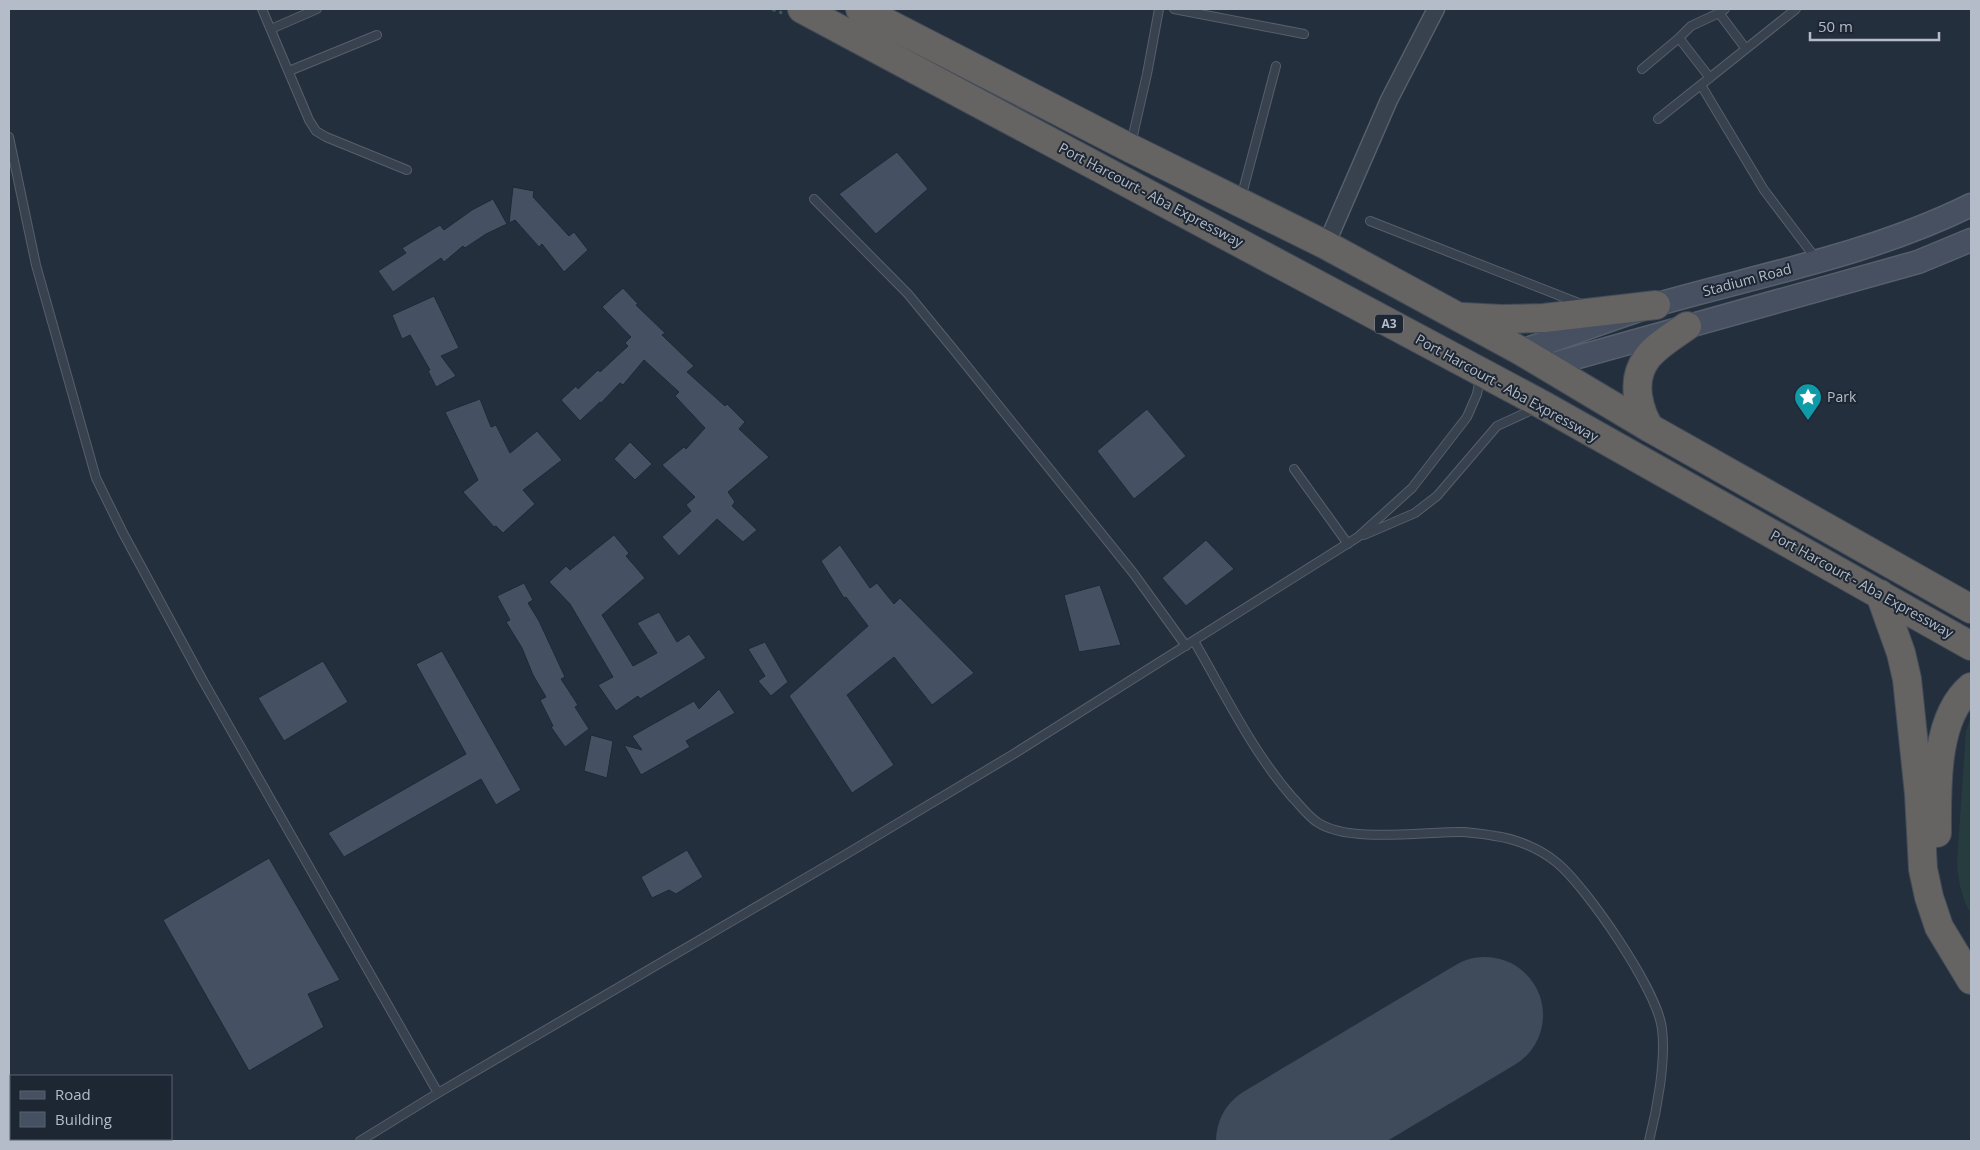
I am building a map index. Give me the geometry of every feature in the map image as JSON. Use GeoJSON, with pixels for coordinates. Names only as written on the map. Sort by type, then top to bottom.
{"type":"FeatureCollection","features":[{"type":"Feature","properties":{"kind":"highway","name":"Port Harcourt - Aba Expressway"},"geometry":{"type":"LineString","coordinates":[[802,9],[1543,405],[1971,646]]}},
{"type":"Feature","properties":{"kind":"highway"},"geometry":{"type":"LineString","coordinates":[[860,9],[1130,148],[1326,245],[1522,351],[1650,428],[1971,609]]}},
{"type":"Feature","properties":{"kind":"highway"},"geometry":{"type":"LineString","coordinates":[[1457,316],[1502,319],[1544,318],[1656,305]]}},
{"type":"Feature","properties":{"kind":"highway"},"geometry":{"type":"LineString","coordinates":[[1650,428],[1643,418],[1639,403],[1637,387],[1639,371],[1646,358],[1656,347],[1687,326]]}},
{"type":"Feature","properties":{"kind":"highway"},"geometry":{"type":"LineString","coordinates":[[1880,594],[1901,653],[1906,679],[1919,794],[1922,869],[1929,897],[1940,927],[1971,980]]}},
{"type":"Feature","properties":{"kind":"highway"},"geometry":{"type":"LineString","coordinates":[[1971,687],[1960,698],[1951,713],[1942,746],[1937,810],[1937,859],[1942,891],[1954,919],[1971,944]]}},
{"type":"Feature","properties":{"kind":"main road","name":"Stadium Road"},"geometry":{"type":"LineString","coordinates":[[1522,351],[1656,305],[1818,262],[1942,220],[1971,205]]}},
{"type":"Feature","properties":{"kind":"main road","name":"Stadium Road"},"geometry":{"type":"LineString","coordinates":[[1546,366],[1918,262],[1971,240]]}},
{"type":"Feature","properties":{"kind":"street"},"geometry":{"type":"LineString","coordinates":[[1326,245],[1390,100],[1436,9]]}},
{"type":"Feature","properties":{"kind":"lane"},"geometry":{"type":"LineString","coordinates":[[262,9],[309,120],[316,131],[326,137],[407,170]]}},
{"type":"Feature","properties":{"kind":"lane"},"geometry":{"type":"LineString","coordinates":[[271,29],[317,9]]}},
{"type":"Feature","properties":{"kind":"lane"},"geometry":{"type":"LineString","coordinates":[[1130,148],[1147,74],[1159,9]]}},
{"type":"Feature","properties":{"kind":"lane"},"geometry":{"type":"LineString","coordinates":[[1174,9],[1304,34]]}},
{"type":"Feature","properties":{"kind":"lane"},"geometry":{"type":"LineString","coordinates":[[1658,119],[1796,9]]}},
{"type":"Feature","properties":{"kind":"lane"},"geometry":{"type":"LineString","coordinates":[[1642,69],[1680,38],[1691,26],[1722,11],[1746,49]]}},
{"type":"Feature","properties":{"kind":"lane"},"geometry":{"type":"LineString","coordinates":[[289,72],[377,35]]}},
{"type":"Feature","properties":{"kind":"lane"},"geometry":{"type":"LineString","coordinates":[[1680,38],[1710,78]]}},
{"type":"Feature","properties":{"kind":"lane"},"geometry":{"type":"LineString","coordinates":[[1240,202],[1276,66]]}},
{"type":"Feature","properties":{"kind":"lane"},"geometry":{"type":"LineString","coordinates":[[1701,85],[1764,190],[1818,262]]}},
{"type":"Feature","properties":{"kind":"lane"},"geometry":{"type":"LineString","coordinates":[[9,137],[36,265],[96,478],[123,533],[202,679],[438,1093]]}},
{"type":"Feature","properties":{"kind":"lane"},"geometry":{"type":"LineString","coordinates":[[814,199],[908,294],[943,336],[1134,574],[1186,646]]}},
{"type":"Feature","properties":{"kind":"lane"},"geometry":{"type":"LineString","coordinates":[[1370,221],[1599,311]]}},
{"type":"Feature","properties":{"kind":"lane"},"geometry":{"type":"LineString","coordinates":[[360,1141],[438,1093],[1012,755],[1348,544],[1412,488],[1467,417],[1477,394],[1481,373]]}},
{"type":"Feature","properties":{"kind":"lane"},"geometry":{"type":"LineString","coordinates":[[1358,537],[1415,513],[1437,496],[1497,426],[1543,405]]}},
{"type":"Feature","properties":{"kind":"lane"},"geometry":{"type":"LineString","coordinates":[[1294,469],[1348,544]]}},
{"type":"Feature","properties":{"kind":"lane"},"geometry":{"type":"LineString","coordinates":[[1194,642],[1256,748],[1278,780],[1318,823],[1339,831],[1377,835],[1464,832],[1496,836],[1522,843],[1542,852],[1556,862],[1571,877],[1614,932],[1642,980],[1662,1027],[1662,1058],[1654,1124],[1649,1141]]}},
{"type":"Feature","properties":{"kind":"green space"},"geometry":{"type":"Polygon","coordinates":[[[1971,715],[1971,914],[1961,888],[1957,861],[1966,732],[1971,715]]]}},
{"type":"Feature","properties":{"kind":"building"},"geometry":{"type":"Polygon","coordinates":[[[897,152],[928,189],[876,234],[839,194],[897,152]]]}},
{"type":"Feature","properties":{"kind":"building"},"geometry":{"type":"Polygon","coordinates":[[[513,187],[534,191],[533,197],[569,236],[574,232],[588,250],[564,272],[542,244],[539,247],[515,220],[509,223],[513,187]]]}},
{"type":"Feature","properties":{"kind":"building"},"geometry":{"type":"Polygon","coordinates":[[[493,199],[507,224],[486,234],[465,248],[463,246],[444,262],[441,258],[393,292],[378,271],[406,253],[402,248],[440,225],[444,230],[472,210],[493,199]]]}},
{"type":"Feature","properties":{"kind":"building"},"geometry":{"type":"Polygon","coordinates":[[[623,288],[638,304],[636,305],[665,333],[662,335],[694,366],[687,372],[725,406],[727,404],[745,422],[739,429],[769,457],[728,492],[735,502],[732,506],[757,530],[743,542],[717,519],[679,556],[662,537],[691,511],[686,505],[695,497],[662,465],[684,447],[686,449],[705,428],[675,396],[679,392],[644,360],[623,385],[620,383],[580,421],[561,400],[576,386],[578,389],[598,370],[600,372],[628,346],[625,343],[631,337],[602,307],[623,288]]]}},
{"type":"Feature","properties":{"kind":"building"},"geometry":{"type":"Polygon","coordinates":[[[434,296],[459,348],[441,356],[456,376],[436,387],[428,371],[430,370],[410,335],[402,339],[392,315],[434,296]]]}},
{"type":"Feature","properties":{"kind":"building"},"geometry":{"type":"Polygon","coordinates":[[[480,399],[491,427],[496,425],[510,453],[537,431],[562,460],[523,490],[535,504],[503,533],[496,526],[494,527],[463,492],[478,480],[445,412],[480,399]]]}},
{"type":"Feature","properties":{"kind":"building"},"geometry":{"type":"Polygon","coordinates":[[[1147,409],[1186,456],[1134,499],[1097,451],[1147,409]]]}},
{"type":"Feature","properties":{"kind":"building"},"geometry":{"type":"Polygon","coordinates":[[[630,442],[652,464],[635,480],[614,459],[630,442]]]}},
{"type":"Feature","properties":{"kind":"building"},"geometry":{"type":"Polygon","coordinates":[[[614,535],[629,553],[626,556],[645,578],[602,615],[633,666],[657,653],[637,623],[659,612],[677,642],[689,634],[706,658],[640,699],[638,696],[616,711],[598,685],[613,677],[570,604],[549,582],[566,566],[570,570],[614,535]]]}},
{"type":"Feature","properties":{"kind":"building"},"geometry":{"type":"Polygon","coordinates":[[[1206,540],[1234,569],[1186,606],[1162,578],[1206,540]]]}},
{"type":"Feature","properties":{"kind":"building"},"geometry":{"type":"Polygon","coordinates":[[[840,545],[870,588],[877,583],[894,604],[900,598],[974,673],[932,705],[894,657],[847,695],[894,765],[852,793],[789,696],[868,626],[846,597],[844,598],[821,561],[840,545]]]}},
{"type":"Feature","properties":{"kind":"building"},"geometry":{"type":"Polygon","coordinates":[[[524,583],[533,600],[528,603],[539,621],[565,677],[561,679],[578,705],[575,707],[589,729],[565,747],[551,727],[553,726],[540,700],[546,697],[533,675],[522,648],[506,622],[510,620],[497,596],[524,583]]]}},
{"type":"Feature","properties":{"kind":"building"},"geometry":{"type":"Polygon","coordinates":[[[1100,585],[1121,645],[1079,652],[1064,595],[1100,585]]]}},
{"type":"Feature","properties":{"kind":"building"},"geometry":{"type":"Polygon","coordinates":[[[765,642],[788,682],[771,696],[758,681],[765,676],[748,649],[765,642]]]}},
{"type":"Feature","properties":{"kind":"building"},"geometry":{"type":"Polygon","coordinates":[[[442,651],[521,790],[496,805],[481,779],[344,857],[328,833],[466,754],[416,664],[442,651]]]}},
{"type":"Feature","properties":{"kind":"building"},"geometry":{"type":"Polygon","coordinates":[[[323,661],[348,702],[284,741],[258,698],[323,661]]]}},
{"type":"Feature","properties":{"kind":"building"},"geometry":{"type":"Polygon","coordinates":[[[719,689],[735,713],[686,741],[690,747],[641,775],[624,745],[642,750],[632,736],[694,701],[699,709],[719,689]]]}},
{"type":"Feature","properties":{"kind":"building"},"geometry":{"type":"Polygon","coordinates":[[[591,735],[613,741],[607,778],[584,771],[591,735]]]}},
{"type":"Feature","properties":{"kind":"building"},"geometry":{"type":"Polygon","coordinates":[[[687,850],[703,877],[676,894],[669,890],[652,898],[641,877],[687,850]]]}},
{"type":"Feature","properties":{"kind":"building"},"geometry":{"type":"Polygon","coordinates":[[[269,858],[340,980],[308,994],[324,1027],[249,1071],[163,920],[269,858]]]}},
{"type":"Feature","properties":{"kind":"runway"},"geometry":{"type":"LineString","coordinates":[[1274,1141],[1485,1015]]}},
{"type":"Feature","properties":{"kind":"place","name":"Park"},"geometry":{"type":"Point","coordinates":[1808,421]}}]}
